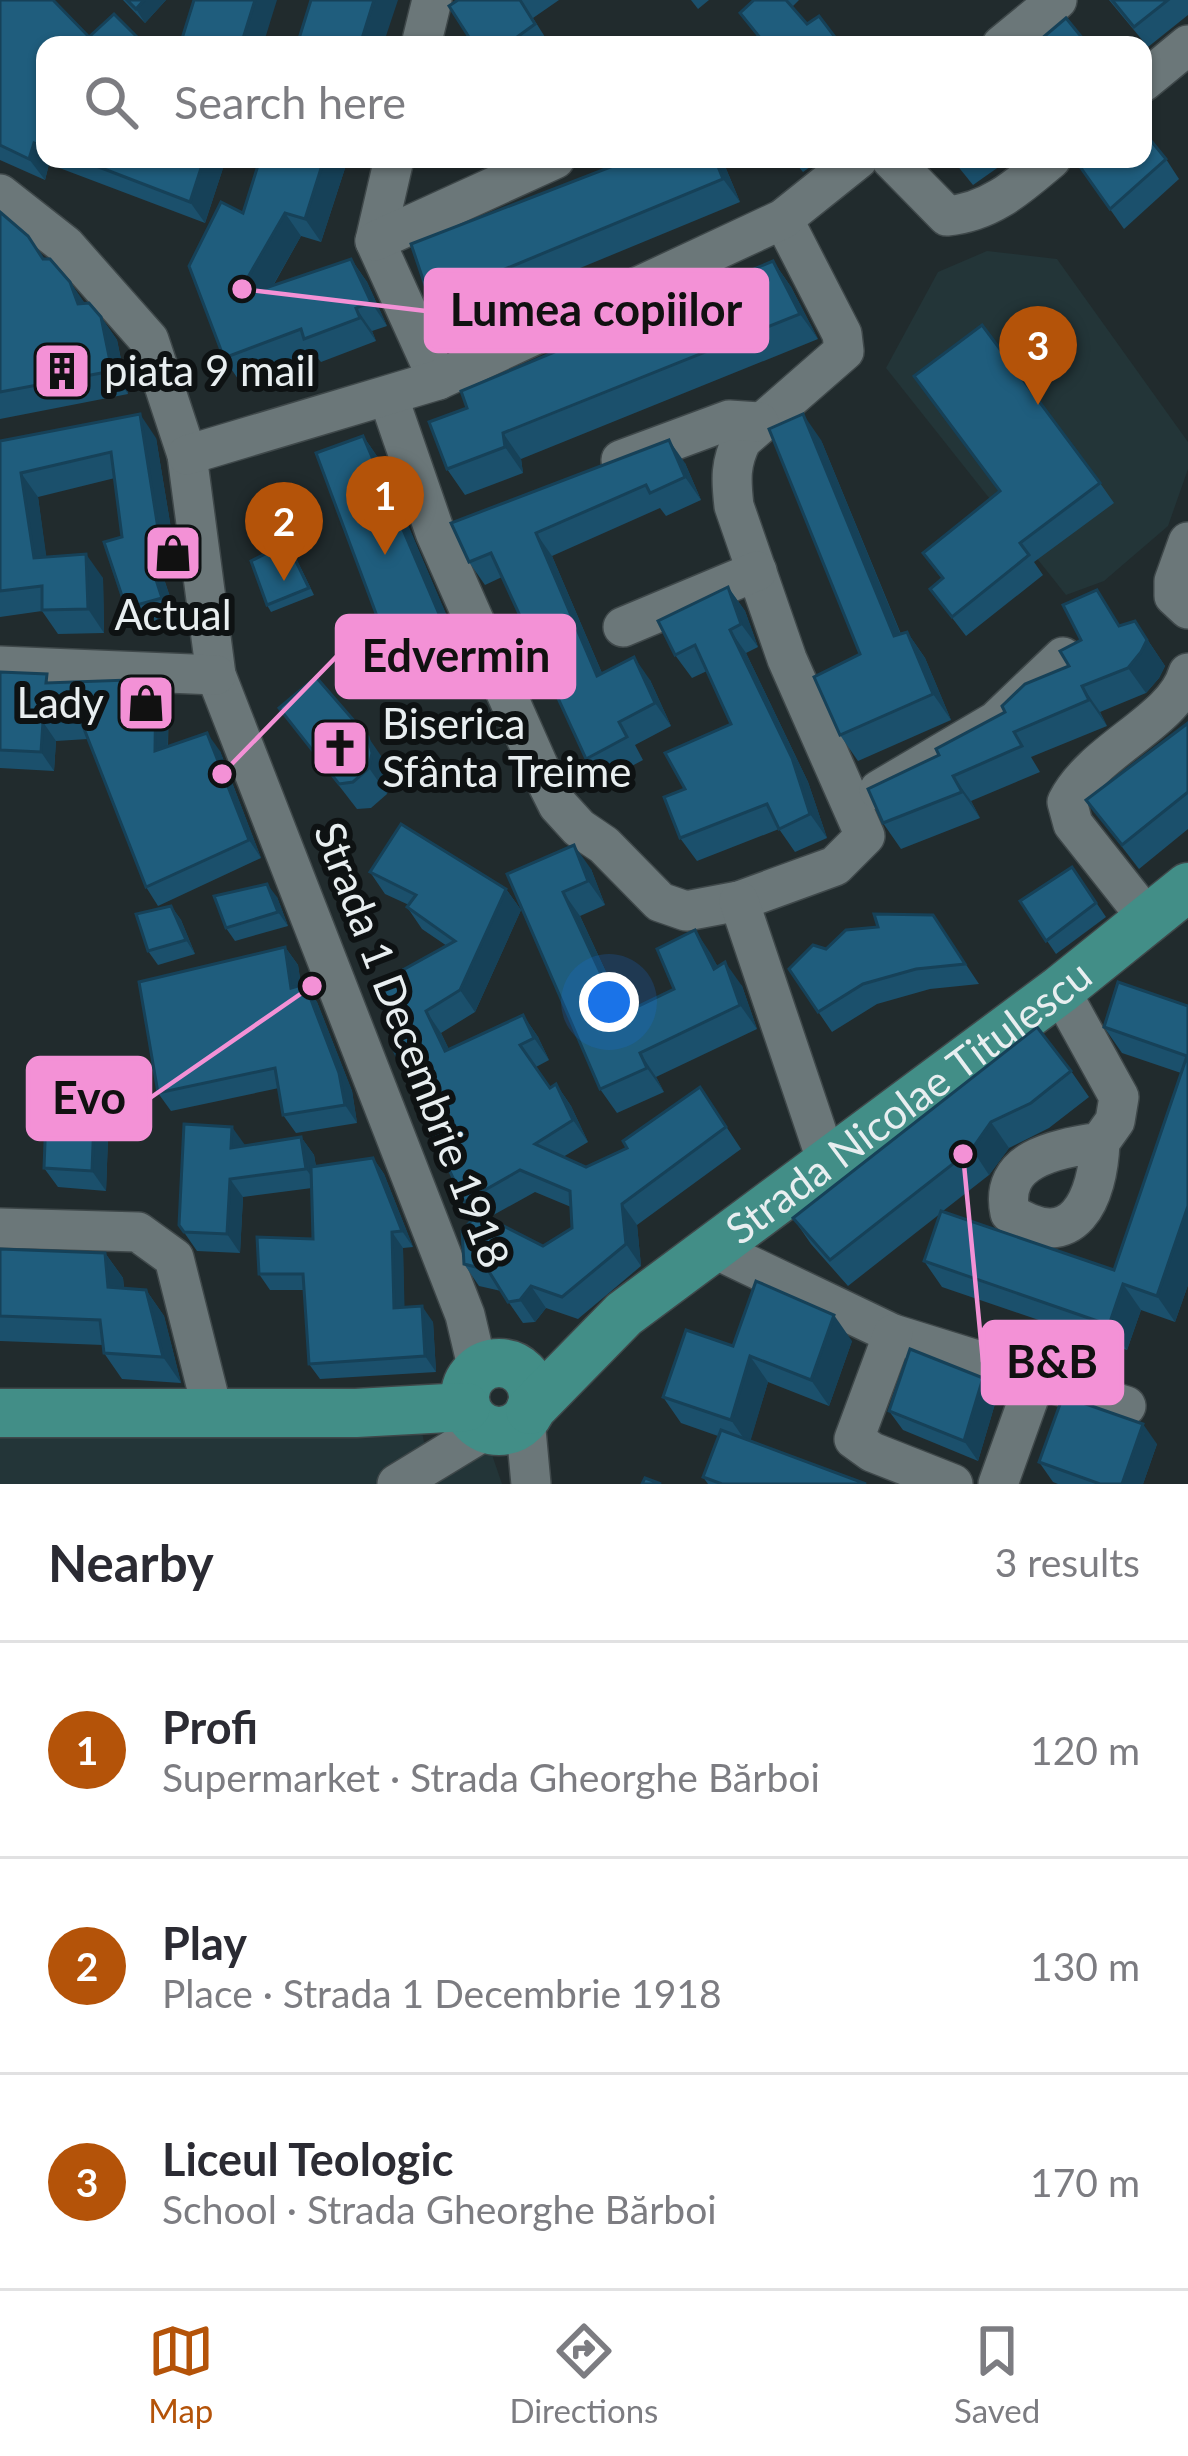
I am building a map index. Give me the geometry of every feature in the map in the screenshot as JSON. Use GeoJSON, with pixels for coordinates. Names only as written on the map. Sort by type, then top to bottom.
{"type":"FeatureCollection","features":[{"type":"Feature","properties":{"kind":"main road","name":"Strada Nicolae Titulescu"},"geometry":{"type":"LineString","coordinates":[[0,1412],[356,1413],[493,1399],[715,1249],[1176,901]]}},
{"type":"Feature","properties":{"kind":"street"},"geometry":{"type":"LineString","coordinates":[[423,36],[432,0]]}},
{"type":"Feature","properties":{"kind":"street"},"geometry":{"type":"LineString","coordinates":[[1152,75],[1188,45]]}},
{"type":"Feature","properties":{"kind":"street"},"geometry":{"type":"LineString","coordinates":[[392,168],[375,241],[438,380]]}},
{"type":"Feature","properties":{"kind":"street"},"geometry":{"type":"LineString","coordinates":[[375,241],[535,168]]}},
{"type":"Feature","properties":{"kind":"street"},"geometry":{"type":"LineString","coordinates":[[187,455],[438,380],[783,219],[846,168]]}},
{"type":"Feature","properties":{"kind":"street"},"geometry":{"type":"LineString","coordinates":[[900,168],[947,215],[970,214],[1006,197],[1041,168]]}},
{"type":"Feature","properties":{"kind":"street","name":"Strada 1 Decembrie 1918"},"geometry":{"type":"LineString","coordinates":[[0,194],[65,245],[148,340],[187,455],[216,675],[465,1315],[493,1399],[531,1484]]}},
{"type":"Feature","properties":{"kind":"street"},"geometry":{"type":"LineString","coordinates":[[388,396],[435,532],[558,805],[660,902],[686,911],[739,901],[848,859],[865,836],[787,659],[731,481],[733,458],[759,422],[844,352],[842,334],[783,219]]}},
{"type":"Feature","properties":{"kind":"street"},"geometry":{"type":"LineString","coordinates":[[130,418],[174,410]]}},
{"type":"Feature","properties":{"kind":"street"},"geometry":{"type":"LineString","coordinates":[[579,477],[729,420],[759,422]]}},
{"type":"Feature","properties":{"kind":"street"},"geometry":{"type":"LineString","coordinates":[[435,532],[476,516]]}},
{"type":"Feature","properties":{"kind":"street"},"geometry":{"type":"LineString","coordinates":[[1188,542],[1174,580],[1174,596],[1188,609]]}},
{"type":"Feature","properties":{"kind":"street"},"geometry":{"type":"LineString","coordinates":[[623,627],[757,571]]}},
{"type":"Feature","properties":{"kind":"street"},"geometry":{"type":"LineString","coordinates":[[854,806],[996,721],[1063,657]]}},
{"type":"Feature","properties":{"kind":"street"},"geometry":{"type":"LineString","coordinates":[[0,666],[216,675]]}},
{"type":"Feature","properties":{"kind":"street"},"geometry":{"type":"LineString","coordinates":[[1176,901],[1073,824],[1067,802],[1096,760],[1172,700],[1188,673]]}},
{"type":"Feature","properties":{"kind":"street"},"geometry":{"type":"LineString","coordinates":[[739,901],[827,1162]]}},
{"type":"Feature","properties":{"kind":"street"},"geometry":{"type":"LineString","coordinates":[[1060,990],[1119,1097],[1115,1121],[1100,1142]]}},
{"type":"Feature","properties":{"kind":"street"},"geometry":{"type":"LineString","coordinates":[[0,1228],[138,1232],[156,1241],[174,1258],[213,1413]]}},
{"type":"Feature","properties":{"kind":"street"},"geometry":{"type":"LineString","coordinates":[[715,1249],[893,1334],[1126,1406]]}},
{"type":"Feature","properties":{"kind":"street"},"geometry":{"type":"LineString","coordinates":[[893,1334],[854,1439],[872,1452],[953,1484]]}},
{"type":"Feature","properties":{"kind":"street"},"geometry":{"type":"LineString","coordinates":[[998,1484],[1036,1378]]}},
{"type":"Feature","properties":{"kind":"street"},"geometry":{"type":"LineString","coordinates":[[397,1484],[433,1457],[493,1399]]}},
{"type":"Feature","properties":{"kind":"shaded area"},"geometry":{"type":"Polygon","coordinates":[[[987,251],[1057,259],[1188,442],[1188,469],[1168,526],[1104,581],[1066,595],[886,368],[938,272],[987,251]]]}},
{"type":"Feature","properties":{"kind":"shaded area"},"geometry":{"type":"Polygon","coordinates":[[[420,1422],[424,1442],[444,1457],[487,1440],[502,1484],[0,1484],[0,1437],[420,1422]]]}},
{"type":"Feature","properties":{"kind":"building"},"geometry":{"type":"Polygon","coordinates":[[[0,0],[53,0],[88,36],[36,36],[36,144],[29,159],[0,145],[0,0]]]}},
{"type":"Feature","properties":{"kind":"building"},"geometry":{"type":"Polygon","coordinates":[[[194,0],[255,0],[244,36],[183,36],[194,0]]]}},
{"type":"Feature","properties":{"kind":"building"},"geometry":{"type":"Polygon","coordinates":[[[311,0],[374,0],[363,36],[300,36],[311,0]]]}},
{"type":"Feature","properties":{"kind":"building"},"geometry":{"type":"Polygon","coordinates":[[[458,0],[520,0],[535,24],[518,36],[468,36],[449,6],[458,0]]]}},
{"type":"Feature","properties":{"kind":"building"},"geometry":{"type":"Polygon","coordinates":[[[754,0],[786,0],[807,24],[819,16],[834,36],[759,36],[740,13],[754,0]]]}},
{"type":"Feature","properties":{"kind":"building"},"geometry":{"type":"Polygon","coordinates":[[[1112,0],[1168,0],[1134,27],[1112,0]]]}},
{"type":"Feature","properties":{"kind":"building"},"geometry":{"type":"Polygon","coordinates":[[[114,14],[136,36],[90,36],[114,14]]]}},
{"type":"Feature","properties":{"kind":"building"},"geometry":{"type":"Polygon","coordinates":[[[1066,18],[1081,36],[1045,36],[1066,18]]]}},
{"type":"Feature","properties":{"kind":"building"},"geometry":{"type":"Polygon","coordinates":[[[1152,142],[1166,159],[1110,209],[1081,168],[1152,168],[1152,142]]]}},
{"type":"Feature","properties":{"kind":"building"},"geometry":{"type":"Polygon","coordinates":[[[101,168],[201,168],[190,202],[101,168]]]}},
{"type":"Feature","properties":{"kind":"building"},"geometry":{"type":"Polygon","coordinates":[[[257,168],[321,168],[305,219],[285,213],[236,298],[351,259],[371,302],[356,308],[360,318],[304,339],[301,329],[224,358],[189,266],[221,202],[243,213],[257,168]]]}},
{"type":"Feature","properties":{"kind":"building"},"geometry":{"type":"Polygon","coordinates":[[[608,168],[719,168],[723,179],[430,300],[411,244],[608,168]]]}},
{"type":"Feature","properties":{"kind":"building"},"geometry":{"type":"Polygon","coordinates":[[[0,212],[70,282],[78,304],[89,303],[101,317],[112,371],[0,392],[0,212]]]}},
{"type":"Feature","properties":{"kind":"building"},"geometry":{"type":"Polygon","coordinates":[[[773,261],[800,314],[503,433],[505,447],[447,469],[429,422],[467,408],[461,391],[773,261]]]}},
{"type":"Feature","properties":{"kind":"building"},"geometry":{"type":"Polygon","coordinates":[[[982,325],[1100,483],[1020,543],[1029,555],[952,617],[930,589],[943,578],[923,553],[1000,491],[914,376],[982,325]]]}},
{"type":"Feature","properties":{"kind":"building"},"geometry":{"type":"Polygon","coordinates":[[[140,414],[162,554],[148,555],[162,598],[126,608],[104,542],[122,537],[111,452],[21,473],[34,558],[86,554],[88,609],[42,610],[42,586],[0,591],[0,441],[140,414]]]}},
{"type":"Feature","properties":{"kind":"building"},"geometry":{"type":"Polygon","coordinates":[[[803,414],[894,636],[907,632],[933,694],[840,735],[814,677],[860,654],[769,429],[803,414]]]}},
{"type":"Feature","properties":{"kind":"building"},"geometry":{"type":"Polygon","coordinates":[[[363,436],[448,635],[393,659],[316,453],[363,436]]]}},
{"type":"Feature","properties":{"kind":"building"},"geometry":{"type":"Polygon","coordinates":[[[669,440],[685,477],[650,493],[646,485],[536,533],[597,676],[634,657],[655,703],[619,722],[627,737],[586,759],[491,553],[469,562],[451,523],[669,440]]]}},
{"type":"Feature","properties":{"kind":"building"},"geometry":{"type":"Polygon","coordinates":[[[287,543],[309,588],[267,605],[251,561],[287,543]]]}},
{"type":"Feature","properties":{"kind":"building"},"geometry":{"type":"Polygon","coordinates":[[[728,587],[741,624],[730,630],[792,758],[810,814],[779,829],[767,804],[680,838],[664,797],[685,789],[665,753],[731,724],[695,645],[675,655],[658,621],[728,587]]]}},
{"type":"Feature","properties":{"kind":"building"},"geometry":{"type":"Polygon","coordinates":[[[1097,590],[1119,626],[1135,621],[1147,640],[1128,668],[1082,686],[1089,700],[1014,732],[1022,746],[953,776],[962,792],[883,823],[868,789],[939,755],[936,749],[1005,712],[1002,706],[1025,684],[1069,666],[1060,651],[1081,640],[1063,605],[1097,590]]]}},
{"type":"Feature","properties":{"kind":"building"},"geometry":{"type":"Polygon","coordinates":[[[0,672],[47,674],[46,683],[156,679],[155,751],[207,733],[249,840],[146,887],[81,721],[43,722],[41,752],[0,750],[0,672]]]}},
{"type":"Feature","properties":{"kind":"building","name":"Biserica Sfânta Treime"},"geometry":{"type":"Polygon","coordinates":[[[316,677],[368,737],[369,768],[353,782],[339,784],[279,708],[316,677]]]}},
{"type":"Feature","properties":{"kind":"building"},"geometry":{"type":"Polygon","coordinates":[[[1188,723],[1188,792],[1122,845],[1086,800],[1188,723]]]}},
{"type":"Feature","properties":{"kind":"building"},"geometry":{"type":"Polygon","coordinates":[[[401,824],[506,889],[460,990],[426,1011],[445,1051],[523,1015],[534,1038],[520,1045],[550,1088],[556,1084],[573,1120],[535,1144],[586,1167],[627,1148],[623,1141],[700,1087],[726,1127],[622,1204],[626,1244],[562,1297],[531,1286],[520,1300],[508,1302],[488,1270],[464,1264],[462,1231],[478,1213],[543,1246],[572,1228],[570,1191],[520,1170],[464,1202],[393,1048],[399,1045],[374,986],[455,941],[407,907],[416,895],[370,872],[401,824]]]}},
{"type":"Feature","properties":{"kind":"building"},"geometry":{"type":"Polygon","coordinates":[[[574,845],[588,881],[563,892],[620,1015],[674,989],[657,949],[695,930],[714,969],[725,962],[740,1005],[640,1053],[647,1068],[600,1089],[507,874],[574,845]]]}},
{"type":"Feature","properties":{"kind":"building"},"geometry":{"type":"Polygon","coordinates":[[[1072,867],[1096,903],[1046,941],[1020,901],[1072,867]]]}},
{"type":"Feature","properties":{"kind":"building"},"geometry":{"type":"Polygon","coordinates":[[[267,884],[278,912],[226,928],[214,896],[267,884]]]}},
{"type":"Feature","properties":{"kind":"building"},"geometry":{"type":"Polygon","coordinates":[[[171,906],[186,940],[148,951],[136,914],[171,906]]]}},
{"type":"Feature","properties":{"kind":"building"},"geometry":{"type":"Polygon","coordinates":[[[874,914],[933,915],[965,964],[916,969],[863,984],[818,1012],[789,969],[813,945],[826,949],[846,930],[878,927],[874,914]]]}},
{"type":"Feature","properties":{"kind":"building"},"geometry":{"type":"Polygon","coordinates":[[[285,947],[291,988],[305,984],[339,1073],[345,1105],[283,1115],[275,1068],[158,1093],[139,982],[285,947]]]}},
{"type":"Feature","properties":{"kind":"building"},"geometry":{"type":"Polygon","coordinates":[[[1118,982],[1188,1006],[1188,1206],[1157,1296],[1123,1284],[1109,1325],[924,1261],[941,1211],[1114,1270],[1187,1056],[1104,1027],[1118,982]]]}},
{"type":"Feature","properties":{"kind":"building"},"geometry":{"type":"Polygon","coordinates":[[[1037,1027],[1071,1071],[1031,1103],[991,1122],[972,1149],[830,1260],[793,1218],[1037,1027]]]}},
{"type":"Feature","properties":{"kind":"building"},"geometry":{"type":"Polygon","coordinates":[[[46,1116],[94,1119],[92,1171],[44,1168],[46,1116]]]}},
{"type":"Feature","properties":{"kind":"building"},"geometry":{"type":"Polygon","coordinates":[[[184,1124],[232,1127],[231,1148],[301,1137],[306,1169],[230,1179],[227,1234],[184,1232],[179,1225],[184,1124]]]}},
{"type":"Feature","properties":{"kind":"building"},"geometry":{"type":"Polygon","coordinates":[[[373,1158],[402,1231],[392,1232],[394,1308],[422,1306],[425,1356],[309,1364],[303,1274],[259,1274],[257,1237],[313,1239],[311,1167],[373,1158]]]}},
{"type":"Feature","properties":{"kind":"building"},"geometry":{"type":"Polygon","coordinates":[[[0,1249],[105,1253],[108,1287],[146,1290],[163,1357],[104,1353],[100,1320],[0,1316],[0,1249]]]}},
{"type":"Feature","properties":{"kind":"building"},"geometry":{"type":"Polygon","coordinates":[[[756,1281],[834,1315],[811,1380],[750,1356],[731,1420],[663,1397],[686,1330],[733,1346],[756,1281]]]}},
{"type":"Feature","properties":{"kind":"building"},"geometry":{"type":"Polygon","coordinates":[[[910,1349],[983,1378],[964,1441],[889,1411],[910,1349]]]}},
{"type":"Feature","properties":{"kind":"building"},"geometry":{"type":"Polygon","coordinates":[[[1063,1396],[1143,1424],[1122,1484],[1100,1484],[1039,1462],[1063,1396]]]}},
{"type":"Feature","properties":{"kind":"building"},"geometry":{"type":"Polygon","coordinates":[[[721,1430],[866,1484],[722,1484],[703,1477],[721,1430]]]}},
{"type":"Feature","properties":{"kind":"place","name":"Lumea copiilor"},"geometry":{"type":"Point","coordinates":[242,289]}},
{"type":"Feature","properties":{"kind":"place","name":"piata 9 mail"},"geometry":{"type":"Point","coordinates":[62,371]}},
{"type":"Feature","properties":{"kind":"place","name":"Liceul Teologic"},"geometry":{"type":"Point","coordinates":[1038,405]}},
{"type":"Feature","properties":{"kind":"place","name":"Actual"},"geometry":{"type":"Point","coordinates":[173,553]}},
{"type":"Feature","properties":{"kind":"place","name":"Profi"},"geometry":{"type":"Point","coordinates":[385,555]}},
{"type":"Feature","properties":{"kind":"place","name":"Play"},"geometry":{"type":"Point","coordinates":[284,581]}},
{"type":"Feature","properties":{"kind":"place","name":"Lady"},"geometry":{"type":"Point","coordinates":[146,703]}},
{"type":"Feature","properties":{"kind":"place","name":"Biserica Sfânta Treime"},"geometry":{"type":"Point","coordinates":[340,748]}},
{"type":"Feature","properties":{"kind":"place","name":"Edvermin"},"geometry":{"type":"Point","coordinates":[222,774]}},
{"type":"Feature","properties":{"kind":"place","name":"Evo"},"geometry":{"type":"Point","coordinates":[312,986]}},
{"type":"Feature","properties":{"kind":"place","name":"B&B"},"geometry":{"type":"Point","coordinates":[963,1154]}}]}
